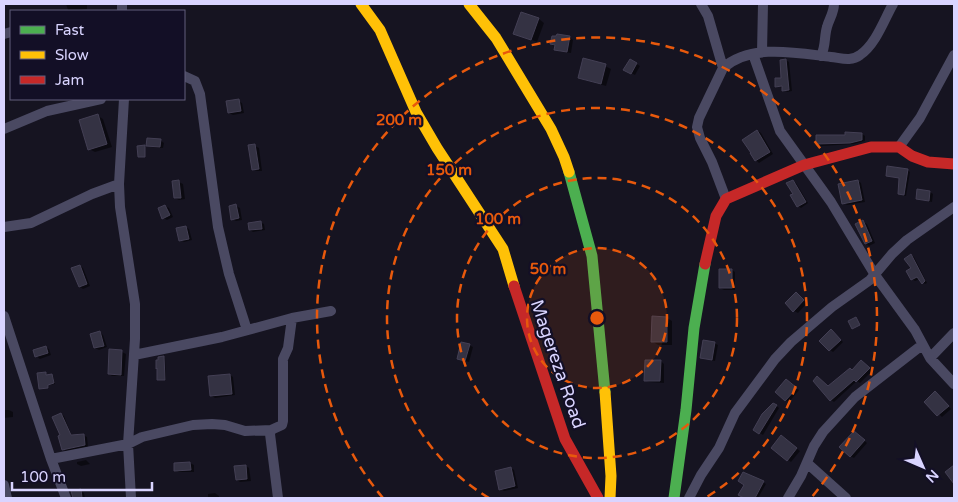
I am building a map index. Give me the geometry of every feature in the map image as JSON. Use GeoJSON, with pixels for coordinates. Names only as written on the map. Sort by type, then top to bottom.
{"type":"FeatureCollection","features":[{"type":"Feature","properties":{"kind":"street","name":"Magereza Road"},"geometry":{"type":"LineString","coordinates":[[361,4],[380,30],[420,119],[503,250],[516,294],[566,439],[598,498]]}},
{"type":"Feature","properties":{"kind":"street"},"geometry":{"type":"LineString","coordinates":[[469,4],[496,38],[551,129],[564,157],[578,202],[592,256],[601,342],[611,476],[610,498]]}},
{"type":"Feature","properties":{"kind":"street"},"geometry":{"type":"LineString","coordinates":[[701,4],[708,16],[724,68]]}},
{"type":"Feature","properties":{"kind":"street"},"geometry":{"type":"LineString","coordinates":[[763,4],[758,53],[780,131],[831,202],[875,275],[914,330],[930,358],[954,384]]}},
{"type":"Feature","properties":{"kind":"street"},"geometry":{"type":"LineString","coordinates":[[821,56],[826,44],[827,28],[834,13],[834,4]]}},
{"type":"Feature","properties":{"kind":"street"},"geometry":{"type":"LineString","coordinates":[[726,199],[697,127],[699,118],[724,68],[730,62],[758,53],[853,59],[861,55],[868,48],[893,4]]}},
{"type":"Feature","properties":{"kind":"street"},"geometry":{"type":"LineString","coordinates":[[899,147],[920,118],[954,55]]}},
{"type":"Feature","properties":{"kind":"street"},"geometry":{"type":"LineString","coordinates":[[185,76],[194,81],[200,94],[218,227],[230,274],[248,330]]}},
{"type":"Feature","properties":{"kind":"street"},"geometry":{"type":"LineString","coordinates":[[4,129],[47,111],[96,100]]}},
{"type":"Feature","properties":{"kind":"street"},"geometry":{"type":"LineString","coordinates":[[124,100],[119,184],[120,207],[135,304],[134,356],[128,444],[131,498]]}},
{"type":"Feature","properties":{"kind":"street"},"geometry":{"type":"LineString","coordinates":[[674,498],[700,289],[716,216],[726,199],[804,165],[870,147],[899,147],[912,156],[928,162],[954,164]]}},
{"type":"Feature","properties":{"kind":"street"},"geometry":{"type":"LineString","coordinates":[[4,228],[31,223],[92,194],[119,184]]}},
{"type":"Feature","properties":{"kind":"street"},"geometry":{"type":"LineString","coordinates":[[689,498],[701,475],[719,448],[735,413],[768,367],[791,342],[832,307],[875,275],[892,254],[907,240],[954,207]]}},
{"type":"Feature","properties":{"kind":"street"},"geometry":{"type":"LineString","coordinates":[[134,356],[292,318],[331,311]]}},
{"type":"Feature","properties":{"kind":"street"},"geometry":{"type":"LineString","coordinates":[[4,316],[66,498]]}},
{"type":"Feature","properties":{"kind":"street"},"geometry":{"type":"LineString","coordinates":[[52,459],[128,444],[142,437],[193,426],[225,425],[244,431],[278,428],[283,421],[282,360],[288,348],[292,318]]}},
{"type":"Feature","properties":{"kind":"street"},"geometry":{"type":"LineString","coordinates":[[930,358],[954,333]]}},
{"type":"Feature","properties":{"kind":"street"},"geometry":{"type":"LineString","coordinates":[[788,498],[818,438],[847,405],[922,345]]}},
{"type":"Feature","properties":{"kind":"street"},"geometry":{"type":"LineString","coordinates":[[271,430],[278,498]]}},
{"type":"Feature","properties":{"kind":"street"},"geometry":{"type":"LineString","coordinates":[[807,463],[846,498]]}},
{"type":"Feature","properties":{"kind":"street"},"geometry":{"type":"LineString","coordinates":[[4,485],[7,498]]}},
{"type":"Feature","properties":{"kind":"building"},"geometry":{"type":"Polygon","coordinates":[[[521,12],[539,18],[531,40],[513,34],[521,12]]]}},
{"type":"Feature","properties":{"kind":"building"},"geometry":{"type":"Polygon","coordinates":[[[557,34],[570,36],[567,52],[554,50],[555,45],[550,44],[552,36],[557,34]]]}},
{"type":"Feature","properties":{"kind":"building"},"geometry":{"type":"Polygon","coordinates":[[[583,58],[606,64],[601,84],[578,78],[583,58]]]}},
{"type":"Feature","properties":{"kind":"building"},"geometry":{"type":"Polygon","coordinates":[[[630,59],[637,63],[631,74],[623,70],[630,59]]]}},
{"type":"Feature","properties":{"kind":"building"},"geometry":{"type":"Polygon","coordinates":[[[786,59],[789,90],[782,91],[782,86],[775,87],[775,78],[781,78],[780,60],[786,59]]]}},
{"type":"Feature","properties":{"kind":"building"},"geometry":{"type":"Polygon","coordinates":[[[239,99],[241,111],[228,113],[226,101],[239,99]]]}},
{"type":"Feature","properties":{"kind":"building"},"geometry":{"type":"Polygon","coordinates":[[[98,114],[107,144],[88,150],[79,120],[98,114]]]}},
{"type":"Feature","properties":{"kind":"building"},"geometry":{"type":"Polygon","coordinates":[[[757,130],[770,152],[755,161],[742,140],[757,130]]]}},
{"type":"Feature","properties":{"kind":"building"},"geometry":{"type":"Polygon","coordinates":[[[845,132],[862,133],[862,140],[850,143],[816,144],[816,135],[845,135],[845,132]]]}},
{"type":"Feature","properties":{"kind":"building"},"geometry":{"type":"Polygon","coordinates":[[[147,138],[161,139],[160,147],[146,146],[147,138]]]}},
{"type":"Feature","properties":{"kind":"building"},"geometry":{"type":"Polygon","coordinates":[[[255,144],[259,169],[252,170],[248,145],[255,144]]]}},
{"type":"Feature","properties":{"kind":"building"},"geometry":{"type":"Polygon","coordinates":[[[145,145],[145,157],[138,157],[137,146],[145,145]]]}},
{"type":"Feature","properties":{"kind":"building"},"geometry":{"type":"Polygon","coordinates":[[[887,166],[908,169],[904,195],[898,194],[899,178],[886,176],[887,166]]]}},
{"type":"Feature","properties":{"kind":"building"},"geometry":{"type":"Polygon","coordinates":[[[179,180],[181,198],[174,198],[172,181],[179,180]]]}},
{"type":"Feature","properties":{"kind":"building"},"geometry":{"type":"Polygon","coordinates":[[[793,180],[806,202],[797,207],[790,195],[793,194],[786,183],[793,180]]]}},
{"type":"Feature","properties":{"kind":"building"},"geometry":{"type":"Polygon","coordinates":[[[858,180],[862,200],[842,204],[838,184],[858,180]]]}},
{"type":"Feature","properties":{"kind":"building"},"geometry":{"type":"Polygon","coordinates":[[[917,189],[930,191],[929,201],[916,199],[917,189]]]}},
{"type":"Feature","properties":{"kind":"building"},"geometry":{"type":"Polygon","coordinates":[[[236,204],[239,218],[231,220],[229,206],[236,204]]]}},
{"type":"Feature","properties":{"kind":"building"},"geometry":{"type":"Polygon","coordinates":[[[165,205],[170,215],[162,219],[158,208],[165,205]]]}},
{"type":"Feature","properties":{"kind":"building"},"geometry":{"type":"Polygon","coordinates":[[[863,220],[872,241],[865,244],[855,224],[863,220]]]}},
{"type":"Feature","properties":{"kind":"building"},"geometry":{"type":"Polygon","coordinates":[[[261,221],[262,229],[249,230],[248,223],[261,221]]]}},
{"type":"Feature","properties":{"kind":"building"},"geometry":{"type":"Polygon","coordinates":[[[186,226],[189,239],[179,241],[176,228],[186,226]]]}},
{"type":"Feature","properties":{"kind":"building"},"geometry":{"type":"Polygon","coordinates":[[[911,254],[925,281],[922,284],[917,277],[911,280],[906,271],[911,268],[904,259],[911,254]]]}},
{"type":"Feature","properties":{"kind":"building"},"geometry":{"type":"Polygon","coordinates":[[[80,265],[87,284],[79,287],[71,268],[80,265]]]}},
{"type":"Feature","properties":{"kind":"building"},"geometry":{"type":"Polygon","coordinates":[[[719,269],[732,269],[732,288],[719,288],[719,269]]]}},
{"type":"Feature","properties":{"kind":"building"},"geometry":{"type":"Polygon","coordinates":[[[796,292],[804,300],[793,312],[785,303],[796,292]]]}},
{"type":"Feature","properties":{"kind":"building"},"geometry":{"type":"Polygon","coordinates":[[[652,316],[667,317],[667,342],[651,342],[652,316]]]}},
{"type":"Feature","properties":{"kind":"building"},"geometry":{"type":"Polygon","coordinates":[[[856,317],[860,325],[852,329],[848,321],[856,317]]]}},
{"type":"Feature","properties":{"kind":"building"},"geometry":{"type":"Polygon","coordinates":[[[831,329],[841,340],[829,351],[819,341],[831,329]]]}},
{"type":"Feature","properties":{"kind":"building"},"geometry":{"type":"Polygon","coordinates":[[[100,331],[104,346],[94,348],[90,334],[100,331]]]}},
{"type":"Feature","properties":{"kind":"building"},"geometry":{"type":"Polygon","coordinates":[[[703,340],[715,342],[712,360],[700,358],[703,340]]]}},
{"type":"Feature","properties":{"kind":"building"},"geometry":{"type":"Polygon","coordinates":[[[461,342],[470,344],[465,361],[457,359],[461,342]]]}},
{"type":"Feature","properties":{"kind":"building"},"geometry":{"type":"Polygon","coordinates":[[[46,346],[48,353],[35,357],[33,350],[46,346]]]}},
{"type":"Feature","properties":{"kind":"building"},"geometry":{"type":"Polygon","coordinates":[[[109,349],[122,350],[121,375],[108,374],[109,349]]]}},
{"type":"Feature","properties":{"kind":"building"},"geometry":{"type":"Polygon","coordinates":[[[164,356],[165,380],[157,380],[156,360],[158,360],[158,357],[164,356]]]}},
{"type":"Feature","properties":{"kind":"building"},"geometry":{"type":"Polygon","coordinates":[[[645,360],[661,360],[660,381],[644,381],[645,360]]]}},
{"type":"Feature","properties":{"kind":"building"},"geometry":{"type":"Polygon","coordinates":[[[861,360],[870,368],[856,382],[854,380],[830,401],[813,381],[817,376],[828,386],[850,368],[852,370],[861,360]]]}},
{"type":"Feature","properties":{"kind":"building"},"geometry":{"type":"Polygon","coordinates":[[[46,372],[46,375],[52,374],[54,383],[48,385],[48,388],[39,389],[37,373],[46,372]]]}},
{"type":"Feature","properties":{"kind":"building"},"geometry":{"type":"Polygon","coordinates":[[[230,374],[232,394],[210,396],[208,376],[230,374]]]}},
{"type":"Feature","properties":{"kind":"building"},"geometry":{"type":"Polygon","coordinates":[[[786,379],[797,388],[785,401],[775,392],[786,379]]]}},
{"type":"Feature","properties":{"kind":"building"},"geometry":{"type":"Polygon","coordinates":[[[935,391],[949,406],[937,416],[924,402],[935,391]]]}},
{"type":"Feature","properties":{"kind":"building"},"geometry":{"type":"Polygon","coordinates":[[[773,403],[777,405],[759,434],[753,430],[762,414],[773,403]]]}},
{"type":"Feature","properties":{"kind":"building"},"geometry":{"type":"Polygon","coordinates":[[[61,413],[71,435],[84,434],[85,445],[62,450],[58,436],[60,435],[52,417],[61,413]]]}},
{"type":"Feature","properties":{"kind":"building"},"geometry":{"type":"Polygon","coordinates":[[[854,431],[865,440],[850,457],[839,447],[854,431]]]}},
{"type":"Feature","properties":{"kind":"building"},"geometry":{"type":"Polygon","coordinates":[[[781,435],[797,448],[787,461],[771,448],[781,435]]]}},
{"type":"Feature","properties":{"kind":"building"},"geometry":{"type":"Polygon","coordinates":[[[190,462],[191,470],[174,471],[174,463],[190,462]]]}},
{"type":"Feature","properties":{"kind":"building"},"geometry":{"type":"Polygon","coordinates":[[[246,465],[247,479],[236,480],[234,466],[246,465]]]}},
{"type":"Feature","properties":{"kind":"building"},"geometry":{"type":"Polygon","coordinates":[[[954,465],[954,484],[945,472],[954,465]]]}},
{"type":"Feature","properties":{"kind":"building"},"geometry":{"type":"Polygon","coordinates":[[[511,467],[515,486],[499,490],[495,471],[511,467]]]}},
{"type":"Feature","properties":{"kind":"building"},"geometry":{"type":"Polygon","coordinates":[[[743,472],[764,481],[755,498],[744,498],[738,495],[744,485],[738,481],[743,472]]]}},
{"type":"Feature","properties":{"kind":"building"},"geometry":{"type":"Polygon","coordinates":[[[81,489],[82,498],[73,498],[71,491],[81,489]]]}},
{"type":"Feature","properties":{"kind":"traffic: fast"},"geometry":{"type":"LineString","coordinates":[[569,172],[592,256],[605,392]]}},
{"type":"Feature","properties":{"kind":"traffic: fast"},"geometry":{"type":"LineString","coordinates":[[674,498],[686,410],[694,328],[705,264]]}},
{"type":"Feature","properties":{"kind":"traffic: slow"},"geometry":{"type":"LineString","coordinates":[[361,4],[380,30],[416,112],[437,148],[503,249],[514,286]]}},
{"type":"Feature","properties":{"kind":"traffic: slow"},"geometry":{"type":"LineString","coordinates":[[469,4],[496,38],[551,129],[569,172]]}},
{"type":"Feature","properties":{"kind":"traffic: slow"},"geometry":{"type":"LineString","coordinates":[[605,392],[611,476],[610,498]]}},
{"type":"Feature","properties":{"kind":"traffic: jam"},"geometry":{"type":"LineString","coordinates":[[705,264],[716,216],[726,199],[804,165],[871,147],[899,147],[912,156],[928,162],[954,164]]}},
{"type":"Feature","properties":{"kind":"traffic: jam"},"geometry":{"type":"LineString","coordinates":[[514,286],[565,439],[598,498]]}}]}
